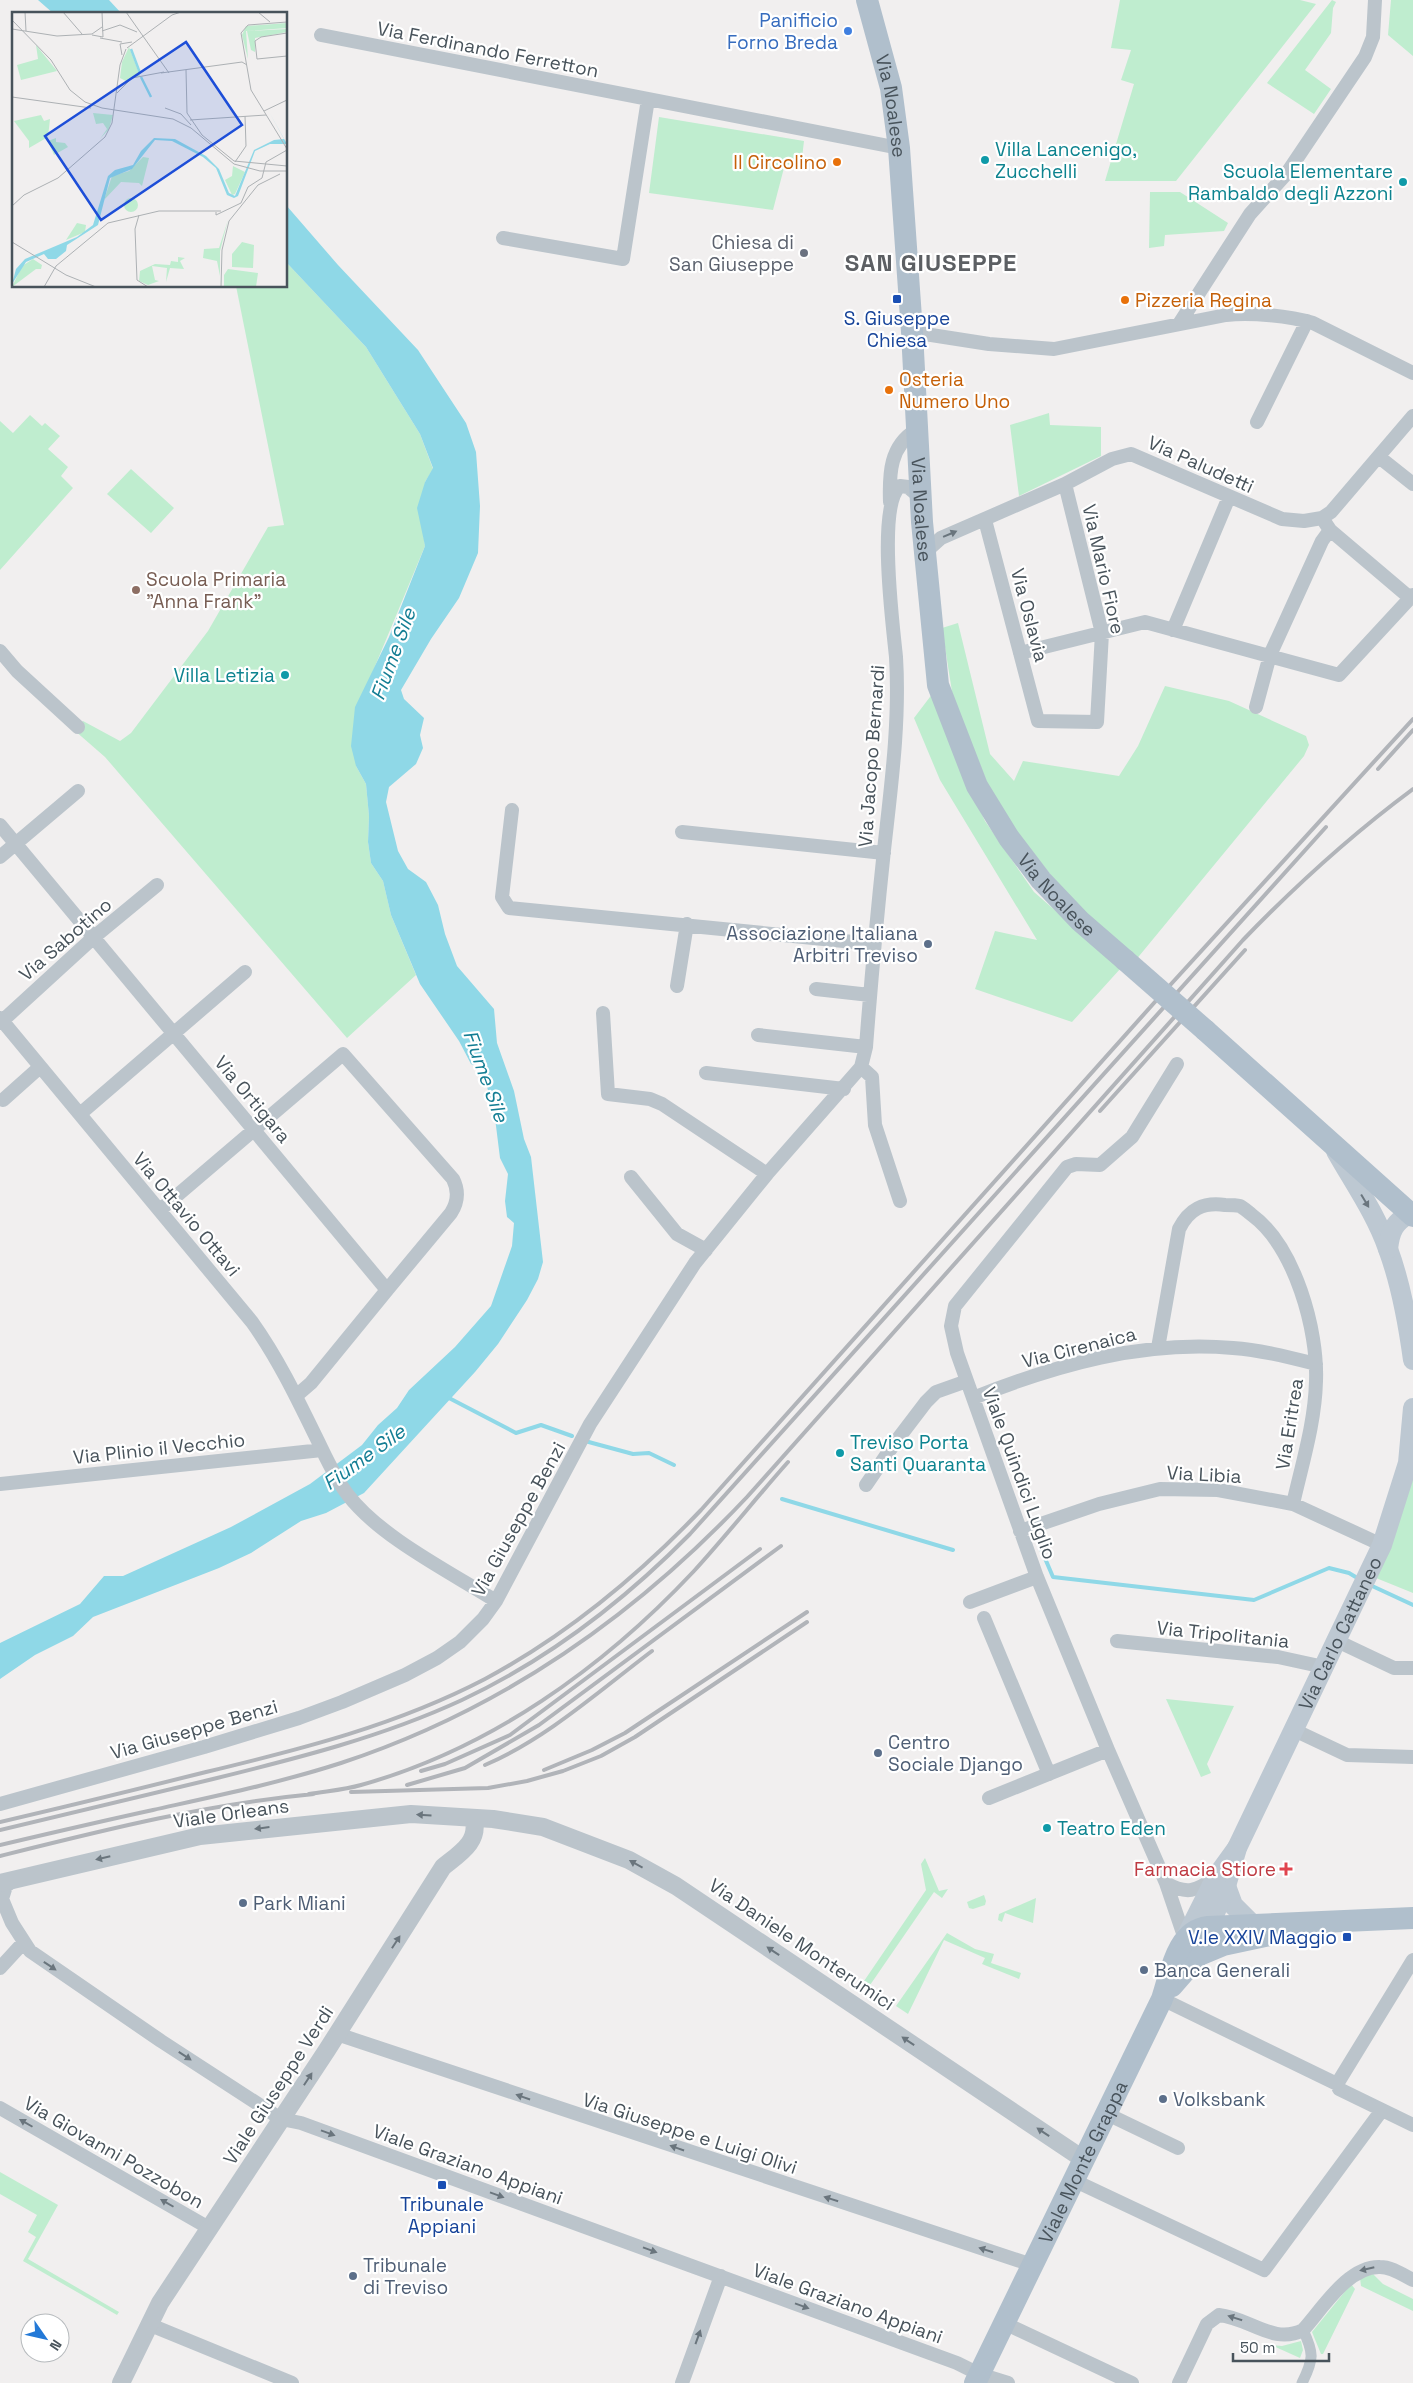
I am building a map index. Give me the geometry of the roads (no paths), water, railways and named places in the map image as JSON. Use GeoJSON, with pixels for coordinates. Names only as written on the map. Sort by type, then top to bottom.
{"type":"FeatureCollection","features":[{"type":"Feature","properties":{"kind":"main road","name":"Via Noalese"},"geometry":{"type":"LineString","coordinates":[[867,0],[891,88],[899,148],[912,332],[920,496],[938,686],[977,786],[1009,838],[1041,880],[1080,921],[1205,1030],[1331,1144]]}},
{"type":"Feature","properties":{"kind":"main road"},"geometry":{"type":"LineString","coordinates":[[1331,1144],[1412,1215]]}},
{"type":"Feature","properties":{"kind":"main road"},"geometry":{"type":"LineString","coordinates":[[1331,1144],[1372,1212],[1388,1249],[1409,1329],[1413,1360]]}},
{"type":"Feature","properties":{"kind":"main road"},"geometry":{"type":"LineString","coordinates":[[1388,1249],[1390,1234],[1394,1226],[1401,1218],[1412,1215]]}},
{"type":"Feature","properties":{"kind":"main road","name":"Via Carlo Cattaneo"},"geometry":{"type":"LineString","coordinates":[[1202,1923],[1378,1554],[1408,1463],[1413,1408]]}},
{"type":"Feature","properties":{"kind":"main road"},"geometry":{"type":"LineString","coordinates":[[1221,1882],[1233,1905],[1253,1925]]}},
{"type":"Feature","properties":{"kind":"main road"},"geometry":{"type":"LineString","coordinates":[[1327,1924],[1223,1945],[1192,1947],[1194,1931],[1202,1923],[1253,1925],[1327,1924],[1413,1918]]}},
{"type":"Feature","properties":{"kind":"main road","name":"Viale Monte Grappa"},"geometry":{"type":"LineString","coordinates":[[977,2379],[1105,2113],[1162,1999],[1192,1947]]}},
{"type":"Feature","properties":{"kind":"street"},"geometry":{"type":"LineString","coordinates":[[1179,324],[1250,214],[1287,173],[1365,57],[1372,42],[1375,0]]}},
{"type":"Feature","properties":{"kind":"street","name":"Via Ferdinando Ferretton"},"geometry":{"type":"LineString","coordinates":[[321,35],[899,148]]}},
{"type":"Feature","properties":{"kind":"street"},"geometry":{"type":"LineString","coordinates":[[503,238],[623,259],[648,99]]}},
{"type":"Feature","properties":{"kind":"street"},"geometry":{"type":"LineString","coordinates":[[912,332],[989,344],[1054,349],[1234,314],[1307,321],[1413,373]]}},
{"type":"Feature","properties":{"kind":"street"},"geometry":{"type":"LineString","coordinates":[[1258,422],[1307,321]]}},
{"type":"Feature","properties":{"kind":"street"},"geometry":{"type":"LineString","coordinates":[[1020,653],[1145,622],[1339,674],[1411,596],[1330,530],[1322,518],[1339,505],[1413,416]]}},
{"type":"Feature","properties":{"kind":"street","name":"Via Jacopo Bernardi"},"geometry":{"type":"LineString","coordinates":[[861,1067],[866,1047],[897,692],[887,545],[890,484],[894,456],[903,440],[916,430]]}},
{"type":"Feature","properties":{"kind":"street","name":"Via Paludetti"},"geometry":{"type":"LineString","coordinates":[[925,560],[928,551],[936,541],[1065,484],[1112,459],[1131,454],[1282,519],[1304,521],[1322,518]]}},
{"type":"Feature","properties":{"kind":"street"},"geometry":{"type":"LineString","coordinates":[[1379,457],[1413,484]]}},
{"type":"Feature","properties":{"kind":"street","name":"Via Mario Fiore"},"geometry":{"type":"LineString","coordinates":[[1038,721],[1097,722],[1102,633],[1065,484]]}},
{"type":"Feature","properties":{"kind":"street"},"geometry":{"type":"LineString","coordinates":[[890,505],[895,492],[900,486],[908,487],[920,496]]}},
{"type":"Feature","properties":{"kind":"street"},"geometry":{"type":"LineString","coordinates":[[1173,630],[1229,497]]}},
{"type":"Feature","properties":{"kind":"street","name":"Via Oslavia"},"geometry":{"type":"LineString","coordinates":[[985,520],[1038,721]]}},
{"type":"Feature","properties":{"kind":"street"},"geometry":{"type":"LineString","coordinates":[[1256,707],[1270,655],[1322,541],[1330,530]]}},
{"type":"Feature","properties":{"kind":"street"},"geometry":{"type":"LineString","coordinates":[[0,652],[18,672],[78,726]]}},
{"type":"Feature","properties":{"kind":"street"},"geometry":{"type":"LineString","coordinates":[[0,857],[78,791]]}},
{"type":"Feature","properties":{"kind":"street"},"geometry":{"type":"LineString","coordinates":[[512,810],[502,897],[509,908],[874,944]]}},
{"type":"Feature","properties":{"kind":"street","name":"Via Ortigara"},"geometry":{"type":"LineString","coordinates":[[0,824],[387,1290]]}},
{"type":"Feature","properties":{"kind":"street"},"geometry":{"type":"LineString","coordinates":[[682,832],[884,853]]}},
{"type":"Feature","properties":{"kind":"street","name":"Via Sabotino"},"geometry":{"type":"LineString","coordinates":[[1,1020],[157,885]]}},
{"type":"Feature","properties":{"kind":"street"},"geometry":{"type":"LineString","coordinates":[[677,986],[686,924]]}},
{"type":"Feature","properties":{"kind":"street"},"geometry":{"type":"LineString","coordinates":[[80,1114],[245,972]]}},
{"type":"Feature","properties":{"kind":"street"},"geometry":{"type":"LineString","coordinates":[[816,989],[870,995]]}},
{"type":"Feature","properties":{"kind":"street"},"geometry":{"type":"LineString","coordinates":[[603,1013],[608,1094],[650,1099],[662,1104],[767,1174]]}},
{"type":"Feature","properties":{"kind":"street","name":"Via Ottavio Ottavi"},"geometry":{"type":"LineString","coordinates":[[1,1020],[252,1322],[271,1350],[296,1396],[341,1486],[358,1507],[375,1524],[397,1539],[496,1601]]}},
{"type":"Feature","properties":{"kind":"street"},"geometry":{"type":"LineString","coordinates":[[758,1035],[866,1047]]}},
{"type":"Feature","properties":{"kind":"street"},"geometry":{"type":"LineString","coordinates":[[160,1210],[343,1054],[453,1179],[457,1193],[455,1206],[311,1383],[296,1396]]}},
{"type":"Feature","properties":{"kind":"street","name":"Viale Quindici Luglio"},"geometry":{"type":"LineString","coordinates":[[1178,1064],[1126,1144],[1100,1165],[1076,1164],[1067,1168],[955,1306],[952,1326],[957,1353],[1037,1577],[1192,1947]]}},
{"type":"Feature","properties":{"kind":"street"},"geometry":{"type":"LineString","coordinates":[[3,1100],[40,1067]]}},
{"type":"Feature","properties":{"kind":"street"},"geometry":{"type":"LineString","coordinates":[[861,1067],[872,1077],[875,1125],[900,1201]]}},
{"type":"Feature","properties":{"kind":"street","name":"Via Giuseppe Benzi"},"geometry":{"type":"LineString","coordinates":[[0,1804],[204,1747],[342,1702],[437,1658],[472,1630],[496,1601],[590,1424],[706,1250],[767,1174],[844,1089],[861,1067]]}},
{"type":"Feature","properties":{"kind":"street"},"geometry":{"type":"LineString","coordinates":[[706,1073],[844,1089]]}},
{"type":"Feature","properties":{"kind":"street"},"geometry":{"type":"LineString","coordinates":[[631,1178],[676,1234],[706,1250]]}},
{"type":"Feature","properties":{"kind":"street","name":"Via Eritrea"},"geometry":{"type":"LineString","coordinates":[[1158,1348],[1179,1229],[1185,1216],[1196,1207],[1240,1206],[1258,1220],[1282,1251],[1301,1290],[1311,1326],[1316,1364],[1312,1424],[1293,1504]]}},
{"type":"Feature","properties":{"kind":"street","name":"Via Cirenaica"},"geometry":{"type":"LineString","coordinates":[[973,1398],[1067,1366],[1105,1356],[1158,1348],[1232,1347],[1316,1364]]}},
{"type":"Feature","properties":{"kind":"street","name":"Viale Quindici Luglio"},"geometry":{"type":"LineString","coordinates":[[866,1485],[926,1402],[936,1392],[967,1381]]}},
{"type":"Feature","properties":{"kind":"street","name":"Via Plinio il Vecchio"},"geometry":{"type":"LineString","coordinates":[[0,1484],[326,1456]]}},
{"type":"Feature","properties":{"kind":"street","name":"Via Libia"},"geometry":{"type":"LineString","coordinates":[[1020,1531],[1099,1504],[1160,1490],[1218,1490],[1293,1504],[1378,1554]]}},
{"type":"Feature","properties":{"kind":"street","name":"Viale Quindici Luglio"},"geometry":{"type":"LineString","coordinates":[[970,1602],[1037,1577]]}},
{"type":"Feature","properties":{"kind":"street"},"geometry":{"type":"LineString","coordinates":[[984,1618],[1049,1774]]}},
{"type":"Feature","properties":{"kind":"street","name":"Via Tripolitania"},"geometry":{"type":"LineString","coordinates":[[1117,1641],[1278,1658],[1324,1668]]}},
{"type":"Feature","properties":{"kind":"street"},"geometry":{"type":"LineString","coordinates":[[1337,1641],[1394,1668],[1413,1668]]}},
{"type":"Feature","properties":{"kind":"street"},"geometry":{"type":"LineString","coordinates":[[1294,1730],[1347,1755],[1413,1757]]}},
{"type":"Feature","properties":{"kind":"street"},"geometry":{"type":"LineString","coordinates":[[989,1798],[1108,1750]]}},
{"type":"Feature","properties":{"kind":"street","name":"Viale Orleans"},"geometry":{"type":"LineString","coordinates":[[4,1890],[200,1836],[411,1814],[473,1818]]}},
{"type":"Feature","properties":{"kind":"street","name":"Viale Giuseppe Verdi"},"geometry":{"type":"LineString","coordinates":[[122,2383],[148,2324],[160,2303],[337,2034],[443,1867],[469,1845],[476,1831],[473,1818]]}},
{"type":"Feature","properties":{"kind":"street","name":"Via Daniele Monterumici"},"geometry":{"type":"LineString","coordinates":[[473,1818],[543,1827],[629,1860],[676,1886],[1083,2159]]}},
{"type":"Feature","properties":{"kind":"street"},"geometry":{"type":"LineString","coordinates":[[1167,1885],[1186,1890],[1221,1882]]}},
{"type":"Feature","properties":{"kind":"street","name":"Viale Quindici Luglio"},"geometry":{"type":"LineString","coordinates":[[1167,1885],[1202,1923]]}},
{"type":"Feature","properties":{"kind":"street","name":"Viale Graziano Appiani"},"geometry":{"type":"LineString","coordinates":[[4,1890],[23,1943],[30,1951],[281,2119],[310,2126],[957,2364],[977,2379],[1008,2383]]}},
{"type":"Feature","properties":{"kind":"street"},"geometry":{"type":"LineString","coordinates":[[0,1968],[23,1943]]}},
{"type":"Feature","properties":{"kind":"street"},"geometry":{"type":"LineString","coordinates":[[1336,2084],[1413,1960]]}},
{"type":"Feature","properties":{"kind":"street"},"geometry":{"type":"LineString","coordinates":[[1162,1999],[1336,2084],[1339,2089],[1413,2125]]}},
{"type":"Feature","properties":{"kind":"street","name":"Via Giuseppe e Luigi Olivi"},"geometry":{"type":"LineString","coordinates":[[337,2034],[1032,2265]]}},
{"type":"Feature","properties":{"kind":"street","name":"Via Giovanni Pozzobon"},"geometry":{"type":"LineString","coordinates":[[0,2108],[209,2228]]}},
{"type":"Feature","properties":{"kind":"street"},"geometry":{"type":"LineString","coordinates":[[1073,2180],[1264,2270],[1382,2110]]}},
{"type":"Feature","properties":{"kind":"street"},"geometry":{"type":"LineString","coordinates":[[1105,2113],[1178,2148]]}},
{"type":"Feature","properties":{"kind":"street"},"geometry":{"type":"LineString","coordinates":[[1179,2383],[1207,2324],[1219,2315],[1234,2316],[1277,2335],[1292,2336],[1303,2330],[1356,2273],[1379,2267],[1394,2270],[1413,2280]]}},
{"type":"Feature","properties":{"kind":"street"},"geometry":{"type":"LineString","coordinates":[[682,2383],[721,2276]]}},
{"type":"Feature","properties":{"kind":"street"},"geometry":{"type":"LineString","coordinates":[[1004,2323],[1132,2383]]}},
{"type":"Feature","properties":{"kind":"street"},"geometry":{"type":"LineString","coordinates":[[148,2324],[292,2383]]}},
{"type":"Feature","properties":{"kind":"street"},"geometry":{"type":"LineString","coordinates":[[1302,2383],[1311,2365],[1312,2350],[1303,2330]]}},
{"type":"Feature","properties":{"kind":"water"},"geometry":{"type":"Polygon","coordinates":[[[38,0],[109,0],[120,12],[52,12],[38,0]]]}},
{"type":"Feature","properties":{"kind":"water","name":"Fiume Sile"},"geometry":{"type":"Polygon","coordinates":[[[288,207],[338,265],[418,350],[466,423],[476,452],[480,506],[478,553],[459,598],[431,639],[401,690],[404,699],[424,718],[420,735],[423,748],[416,764],[389,787],[386,802],[398,851],[408,869],[426,882],[438,905],[445,934],[457,966],[494,1009],[497,1043],[514,1091],[524,1139],[531,1157],[543,1262],[538,1279],[527,1300],[498,1344],[475,1372],[364,1493],[326,1513],[301,1521],[251,1553],[219,1568],[93,1617],[73,1636],[35,1655],[0,1679],[0,1643],[80,1604],[104,1576],[123,1576],[231,1527],[310,1484],[362,1445],[378,1425],[397,1408],[409,1390],[455,1347],[491,1306],[512,1246],[514,1223],[507,1217],[505,1201],[508,1174],[500,1158],[494,1110],[487,1087],[479,1068],[471,1064],[459,1041],[420,984],[391,915],[383,881],[371,863],[368,842],[369,816],[366,784],[356,766],[351,746],[355,707],[389,637],[425,546],[417,508],[425,482],[433,468],[420,434],[366,347],[288,264],[288,207]]]}},
{"type":"Feature","properties":{"kind":"waterway"},"geometry":{"type":"LineString","coordinates":[[449,1398],[516,1433],[541,1425],[572,1436]]}},
{"type":"Feature","properties":{"kind":"waterway"},"geometry":{"type":"LineString","coordinates":[[585,1441],[633,1454],[649,1453],[674,1465]]}},
{"type":"Feature","properties":{"kind":"waterway"},"geometry":{"type":"LineString","coordinates":[[782,1499],[953,1550]]}},
{"type":"Feature","properties":{"kind":"waterway"},"geometry":{"type":"LineString","coordinates":[[1038,1542],[1053,1577],[1254,1600],[1329,1568],[1349,1573],[1359,1579]]}},
{"type":"Feature","properties":{"kind":"waterway"},"geometry":{"type":"LineString","coordinates":[[1370,1585],[1413,1605]]}},
{"type":"Feature","properties":{"kind":"railway"},"geometry":{"type":"LineString","coordinates":[[0,1822],[313,1745],[383,1723],[418,1710],[485,1679],[573,1624],[600,1603],[677,1535],[701,1510],[1162,994],[1413,719]]}},
{"type":"Feature","properties":{"kind":"railway"},"geometry":{"type":"LineString","coordinates":[[1378,769],[1413,730]]}},
{"type":"Feature","properties":{"kind":"railway"},"geometry":{"type":"LineString","coordinates":[[0,1845],[294,1777],[341,1763],[399,1742],[509,1688],[611,1620],[704,1541],[747,1497],[1243,940],[1325,861],[1413,789]]}},
{"type":"Feature","properties":{"kind":"railway"},"geometry":{"type":"LineString","coordinates":[[0,1830],[277,1763],[370,1736],[462,1700],[524,1667],[583,1627],[638,1583],[690,1534],[1326,827]]}},
{"type":"Feature","properties":{"kind":"railway"},"geometry":{"type":"LineString","coordinates":[[1100,1111],[1245,950]]}},
{"type":"Feature","properties":{"kind":"railway"},"geometry":{"type":"LineString","coordinates":[[309,1794],[355,1787],[409,1769],[455,1750],[499,1727],[542,1701],[583,1672],[659,1607],[706,1558],[788,1462]]}},
{"type":"Feature","properties":{"kind":"railway"},"geometry":{"type":"LineString","coordinates":[[407,1785],[465,1768],[539,1725],[781,1546]]}},
{"type":"Feature","properties":{"kind":"railway"},"geometry":{"type":"LineString","coordinates":[[421,1771],[445,1764],[510,1735],[760,1549]]}},
{"type":"Feature","properties":{"kind":"railway"},"geometry":{"type":"LineString","coordinates":[[544,1770],[592,1750],[625,1733],[807,1612]]}},
{"type":"Feature","properties":{"kind":"railway"},"geometry":{"type":"LineString","coordinates":[[351,1792],[488,1788],[527,1781],[563,1771],[601,1756],[635,1737],[807,1622]]}},
{"type":"Feature","properties":{"kind":"railway"},"geometry":{"type":"LineString","coordinates":[[485,1765],[508,1754],[551,1728],[652,1651]]}},
{"type":"Feature","properties":{"kind":"railway"},"geometry":{"type":"LineString","coordinates":[[0,1856],[195,1811],[274,1798],[314,1794]]}},
{"type":"Feature","properties":{"kind":"place","name":"Panificio Forno Breda"},"geometry":{"type":"Point","coordinates":[848,31]}},
{"type":"Feature","properties":{"kind":"place","name":"Villa Lancenigo, Zucchelli"},"geometry":{"type":"Point","coordinates":[985,160]}},
{"type":"Feature","properties":{"kind":"place","name":"Il Circolino"},"geometry":{"type":"Point","coordinates":[837,162]}},
{"type":"Feature","properties":{"kind":"place","name":"Scuola Elementare Rambaldo degli Azzoni"},"geometry":{"type":"Point","coordinates":[1403,182]}},
{"type":"Feature","properties":{"kind":"place","name":"Chiesa di San Giuseppe"},"geometry":{"type":"Point","coordinates":[804,253]}},
{"type":"Feature","properties":{"kind":"place","name":"S. Giuseppe Chiesa"},"geometry":{"type":"Point","coordinates":[897,299]}},
{"type":"Feature","properties":{"kind":"place","name":"Pizzeria Regina"},"geometry":{"type":"Point","coordinates":[1125,300]}},
{"type":"Feature","properties":{"kind":"place","name":"Osteria Numero Uno"},"geometry":{"type":"Point","coordinates":[889,390]}},
{"type":"Feature","properties":{"kind":"place","name":"Scuola Primaria \"Anna Frank\""},"geometry":{"type":"Point","coordinates":[136,590]}},
{"type":"Feature","properties":{"kind":"place","name":"Villa Letizia"},"geometry":{"type":"Point","coordinates":[285,675]}},
{"type":"Feature","properties":{"kind":"place","name":"Associazione Italiana Arbitri Treviso"},"geometry":{"type":"Point","coordinates":[928,944]}},
{"type":"Feature","properties":{"kind":"place","name":"Treviso Porta Santi Quaranta"},"geometry":{"type":"Point","coordinates":[840,1453]}},
{"type":"Feature","properties":{"kind":"place","name":"Centro Sociale Django"},"geometry":{"type":"Point","coordinates":[878,1753]}},
{"type":"Feature","properties":{"kind":"place","name":"Teatro Eden"},"geometry":{"type":"Point","coordinates":[1047,1828]}},
{"type":"Feature","properties":{"kind":"place","name":"Farmacia Stiore"},"geometry":{"type":"Point","coordinates":[1286,1869]}},
{"type":"Feature","properties":{"kind":"place","name":"Park Miani"},"geometry":{"type":"Point","coordinates":[243,1903]}},
{"type":"Feature","properties":{"kind":"place","name":"V.le XXIV Maggio"},"geometry":{"type":"Point","coordinates":[1347,1937]}},
{"type":"Feature","properties":{"kind":"place","name":"Banca Generali"},"geometry":{"type":"Point","coordinates":[1144,1970]}},
{"type":"Feature","properties":{"kind":"place","name":"Volksbank"},"geometry":{"type":"Point","coordinates":[1163,2099]}},
{"type":"Feature","properties":{"kind":"place","name":"Tribunale Appiani"},"geometry":{"type":"Point","coordinates":[442,2185]}},
{"type":"Feature","properties":{"kind":"place","name":"Tribunale di Treviso"},"geometry":{"type":"Point","coordinates":[353,2276]}},
{"type":"Feature","properties":{"kind":"district","name":"SAN GIUSEPPE"},"geometry":{"type":"Point","coordinates":[931,263]}}]}
